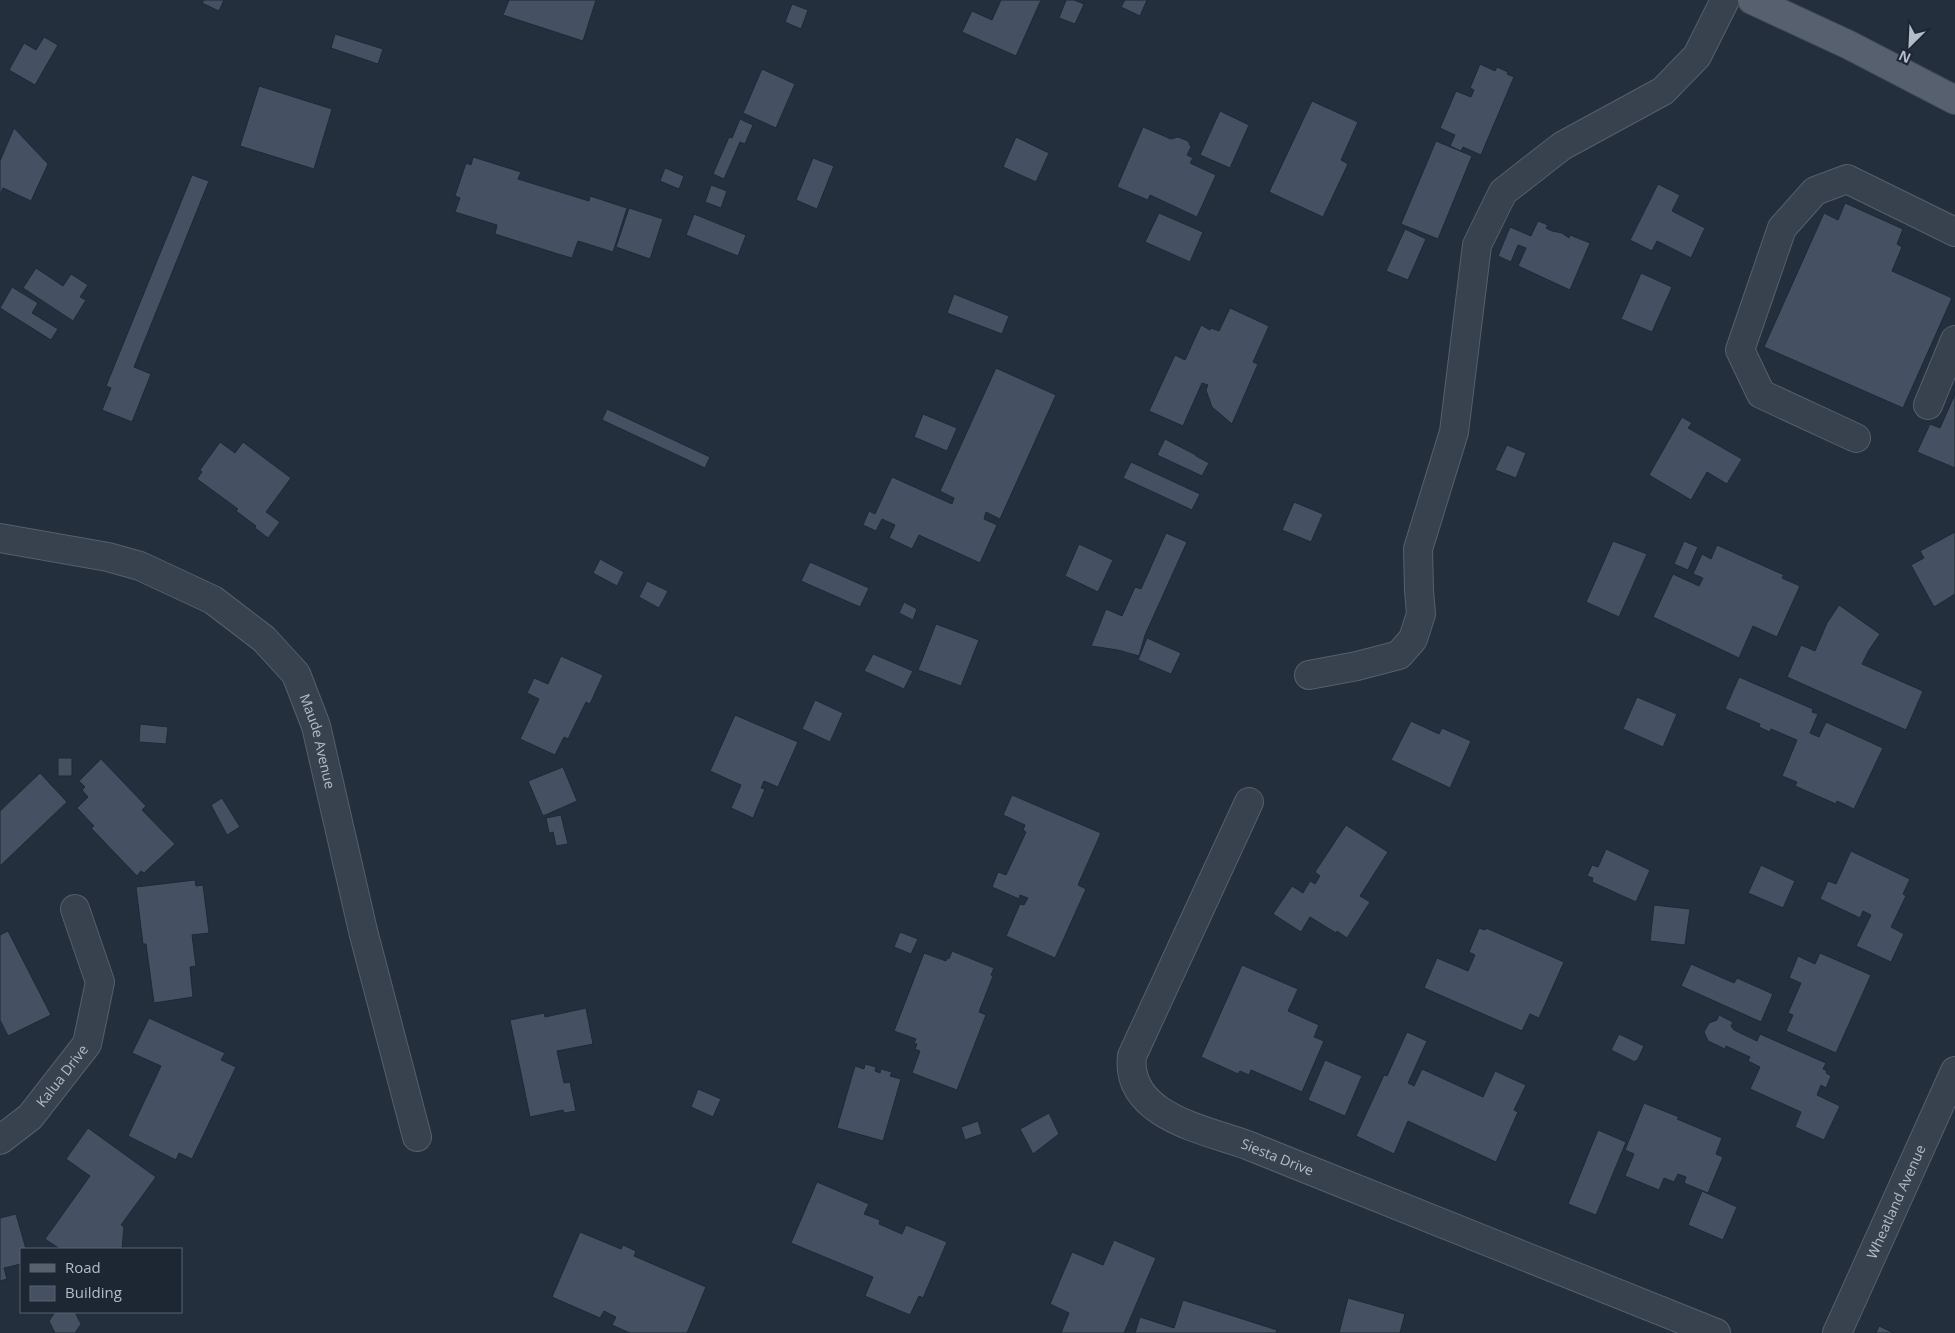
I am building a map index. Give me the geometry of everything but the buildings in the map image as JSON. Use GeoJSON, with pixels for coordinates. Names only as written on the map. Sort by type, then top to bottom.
{"type":"FeatureCollection","features":[{"type":"Feature","properties":{"kind":"main road"},"geometry":{"type":"LineString","coordinates":[[1752,0],[1850,45],[1955,100]]}},
{"type":"Feature","properties":{"kind":"street"},"geometry":{"type":"LineString","coordinates":[[1309,675],[1357,666],[1399,655],[1413,639],[1421,614],[1418,549],[1454,432],[1477,245],[1503,192],[1562,146],[1663,91],[1697,56],[1725,0]]}},
{"type":"Feature","properties":{"kind":"street"},"geometry":{"type":"LineString","coordinates":[[1856,438],[1761,394],[1740,350],[1782,228],[1815,191],[1847,180],[1955,232]]}},
{"type":"Feature","properties":{"kind":"street"},"geometry":{"type":"LineString","coordinates":[[1928,405],[1955,340]]}},
{"type":"Feature","properties":{"kind":"street","name":"Maude Avenue"},"geometry":{"type":"LineString","coordinates":[[0,538],[108,556],[140,566],[213,600],[264,639],[296,674],[316,726],[363,931],[417,1137]]}},
{"type":"Feature","properties":{"kind":"street","name":"Siesta Drive"},"geometry":{"type":"LineString","coordinates":[[1249,802],[1132,1056],[1133,1076],[1146,1098],[1173,1119],[1192,1128],[1241,1142],[1328,1176],[1716,1333]]}},
{"type":"Feature","properties":{"kind":"street","name":"Kalua Drive"},"geometry":{"type":"LineString","coordinates":[[0,1140],[30,1117],[87,1044],[100,982],[76,909]]}},
{"type":"Feature","properties":{"kind":"street","name":"Wheatland Avenue"},"geometry":{"type":"LineString","coordinates":[[1837,1333],[1955,1071]]}}]}
